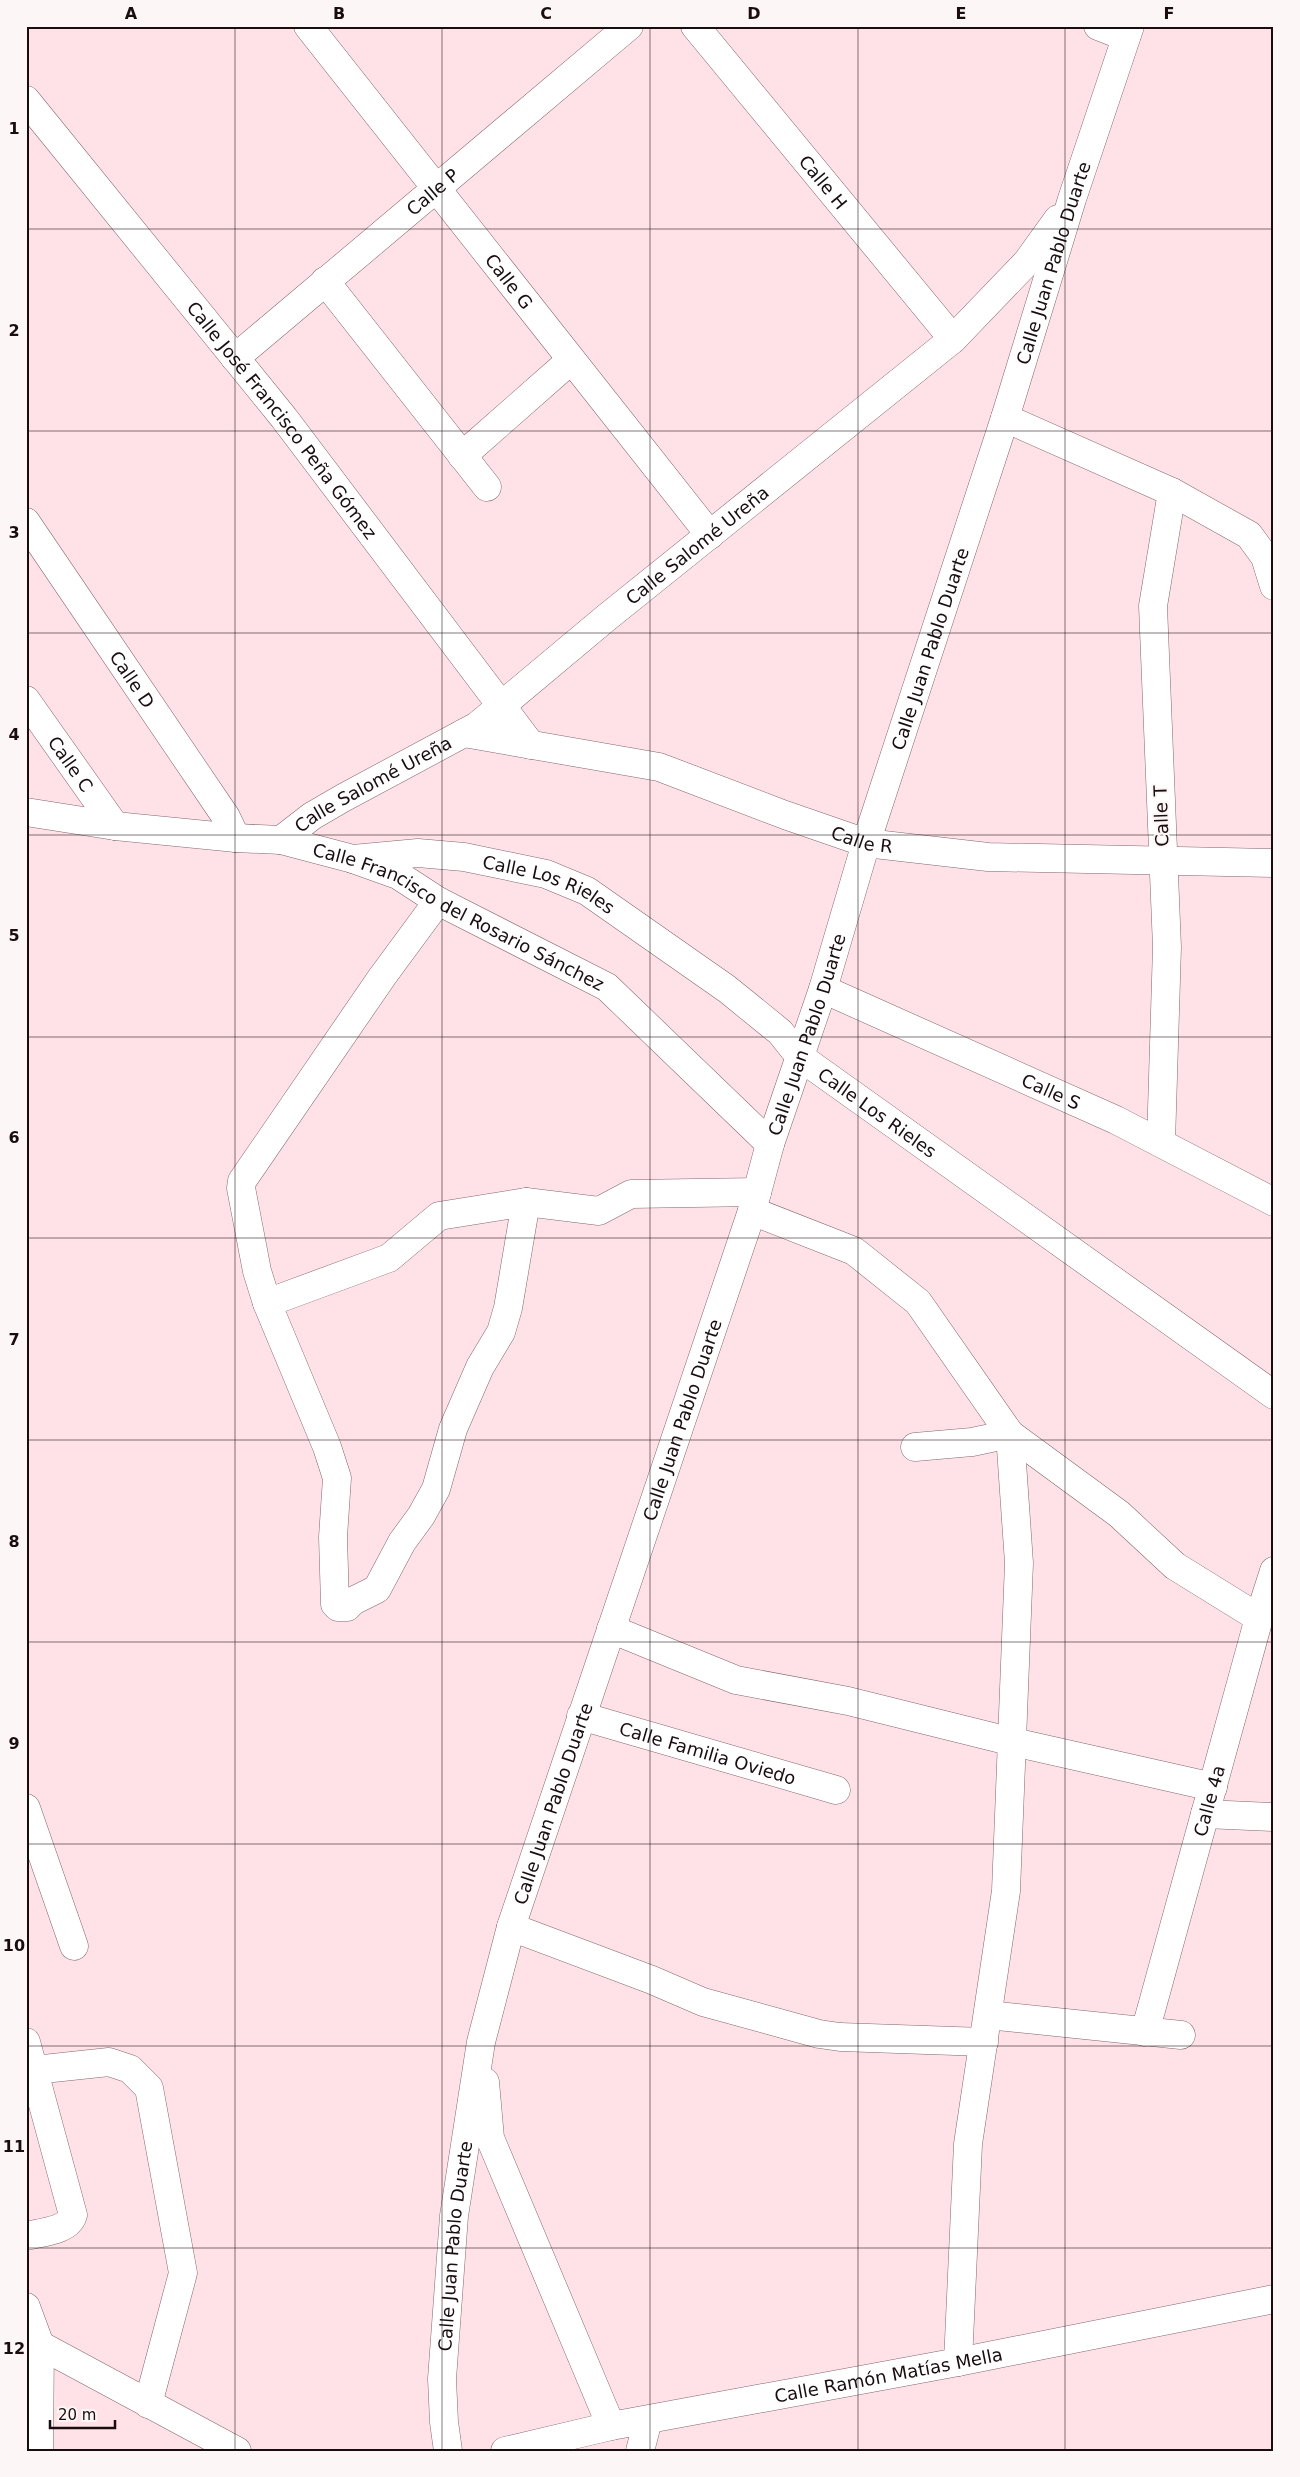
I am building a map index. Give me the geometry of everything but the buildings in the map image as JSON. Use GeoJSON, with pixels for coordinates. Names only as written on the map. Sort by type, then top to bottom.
{"type":"FeatureCollection","features":[{"type":"Feature","properties":{"kind":"street","name":"Calle G"},"geometry":{"type":"LineString","coordinates":[[308,26],[710,535]]}},
{"type":"Feature","properties":{"kind":"street","name":"Calle P"},"geometry":{"type":"LineString","coordinates":[[235,358],[435,187],[628,26]]}},
{"type":"Feature","properties":{"kind":"street","name":"Calle H"},"geometry":{"type":"LineString","coordinates":[[695,26],[952,339]]}},
{"type":"Feature","properties":{"kind":"street"},"geometry":{"type":"LineString","coordinates":[[1098,26],[1128,32]]}},
{"type":"Feature","properties":{"kind":"street","name":"Calle Juan Pablo Duarte"},"geometry":{"type":"LineString","coordinates":[[448,2451],[444,2422],[442,2379],[454,2216],[481,2042],[511,1927],[754,1201],[770,1144],[823,989],[866,843],[1005,418],[1072,199],[1128,32]]}},
{"type":"Feature","properties":{"kind":"street","name":"Calle José Francisco Peña Gómez"},"geometry":{"type":"LineString","coordinates":[[26,100],[284,418],[531,746]]}},
{"type":"Feature","properties":{"kind":"street","name":"Calle Salomé Ureña"},"geometry":{"type":"LineString","coordinates":[[281,840],[312,816],[464,734],[502,706],[606,618],[952,339],[1027,262],[1072,199]]}},
{"type":"Feature","properties":{"kind":"street"},"geometry":{"type":"LineString","coordinates":[[325,281],[487,487]]}},
{"type":"Feature","properties":{"kind":"street"},"geometry":{"type":"LineString","coordinates":[[462,456],[571,360]]}},
{"type":"Feature","properties":{"kind":"street"},"geometry":{"type":"LineString","coordinates":[[1005,418],[1172,492],[1249,535],[1265,557],[1274,586]]}},
{"type":"Feature","properties":{"kind":"street","name":"Calle T"},"geometry":{"type":"LineString","coordinates":[[1161,1142],[1167,947],[1153,606],[1172,492]]}},
{"type":"Feature","properties":{"kind":"street","name":"Calle D"},"geometry":{"type":"LineString","coordinates":[[26,522],[226,817],[236,838]]}},
{"type":"Feature","properties":{"kind":"street","name":"Calle C"},"geometry":{"type":"LineString","coordinates":[[26,700],[115,826]]}},
{"type":"Feature","properties":{"kind":"street","name":"Calle R"},"geometry":{"type":"LineString","coordinates":[[464,734],[659,767],[785,815],[866,843],[988,857],[1274,863]]}},
{"type":"Feature","properties":{"kind":"street","name":"Calle Francisco del Rosario Sánchez"},"geometry":{"type":"LineString","coordinates":[[26,812],[115,826],[236,838],[281,840],[353,859],[398,876],[438,901],[607,987],[770,1144]]}},
{"type":"Feature","properties":{"kind":"street","name":"Calle Los Rieles"},"geometry":{"type":"LineString","coordinates":[[353,859],[418,853],[464,857],[546,874],[586,891],[727,989],[780,1032],[800,1057],[1274,1395]]}},
{"type":"Feature","properties":{"kind":"street"},"geometry":{"type":"LineString","coordinates":[[438,901],[382,977],[242,1181],[242,1198],[257,1271],[267,1303],[327,1447],[337,1478],[333,1537],[335,1604],[338,1607],[347,1607],[353,1601],[377,1589],[402,1542],[421,1516],[436,1489],[455,1422],[480,1367],[501,1332],[506,1316],[526,1202]]}},
{"type":"Feature","properties":{"kind":"street","name":"Calle S"},"geometry":{"type":"LineString","coordinates":[[823,989],[1161,1142],[1274,1202]]}},
{"type":"Feature","properties":{"kind":"street"},"geometry":{"type":"LineString","coordinates":[[267,1303],[389,1258],[439,1216],[526,1202],[599,1211],[631,1194],[754,1201],[854,1251],[918,1302],[1010,1434],[1119,1514],[1175,1566],[1258,1618]]}},
{"type":"Feature","properties":{"kind":"street"},"geometry":{"type":"LineString","coordinates":[[915,1447],[972,1442],[1010,1434]]}},
{"type":"Feature","properties":{"kind":"street"},"geometry":{"type":"LineString","coordinates":[[958,2362],[968,2144],[1006,1892],[1019,1563],[1010,1434]]}},
{"type":"Feature","properties":{"kind":"street","name":"Calle 4a"},"geometry":{"type":"LineString","coordinates":[[1145,2032],[1258,1618],[1274,1571]]}},
{"type":"Feature","properties":{"kind":"street"},"geometry":{"type":"LineString","coordinates":[[610,1629],[736,1680],[848,1702],[1212,1787]]}},
{"type":"Feature","properties":{"kind":"street","name":"Calle Familia Oviedo"},"geometry":{"type":"LineString","coordinates":[[581,1716],[836,1790]]}},
{"type":"Feature","properties":{"kind":"street"},"geometry":{"type":"LineString","coordinates":[[26,1808],[74,1946]]}},
{"type":"Feature","properties":{"kind":"street"},"geometry":{"type":"LineString","coordinates":[[1205,1814],[1272,1822]]}},
{"type":"Feature","properties":{"kind":"street"},"geometry":{"type":"LineString","coordinates":[[511,1927],[652,1980],[703,2002],[819,2034],[840,2037],[984,2042]]}},
{"type":"Feature","properties":{"kind":"street"},"geometry":{"type":"LineString","coordinates":[[988,2015],[1181,2035]]}},
{"type":"Feature","properties":{"kind":"street"},"geometry":{"type":"LineString","coordinates":[[26,2042],[74,2215],[71,2222],[64,2226],[26,2236]]}},
{"type":"Feature","properties":{"kind":"street","name":"Calle Juan Pablo Duarte"},"geometry":{"type":"LineString","coordinates":[[481,2042],[490,2138],[611,2426]]}},
{"type":"Feature","properties":{"kind":"street"},"geometry":{"type":"LineString","coordinates":[[34,2070],[109,2062],[130,2069],[149,2088],[184,2273],[148,2404]]}},
{"type":"Feature","properties":{"kind":"street","name":"Calle Ramón Matías Mella"},"geometry":{"type":"LineString","coordinates":[[505,2451],[611,2426],[958,2362],[1274,2299]]}},
{"type":"Feature","properties":{"kind":"street"},"geometry":{"type":"LineString","coordinates":[[26,2307],[40,2345],[39,2451]]}},
{"type":"Feature","properties":{"kind":"street"},"geometry":{"type":"LineString","coordinates":[[40,2345],[237,2451]]}},
{"type":"Feature","properties":{"kind":"street"},"geometry":{"type":"LineString","coordinates":[[640,2451],[648,2420]]}}]}
